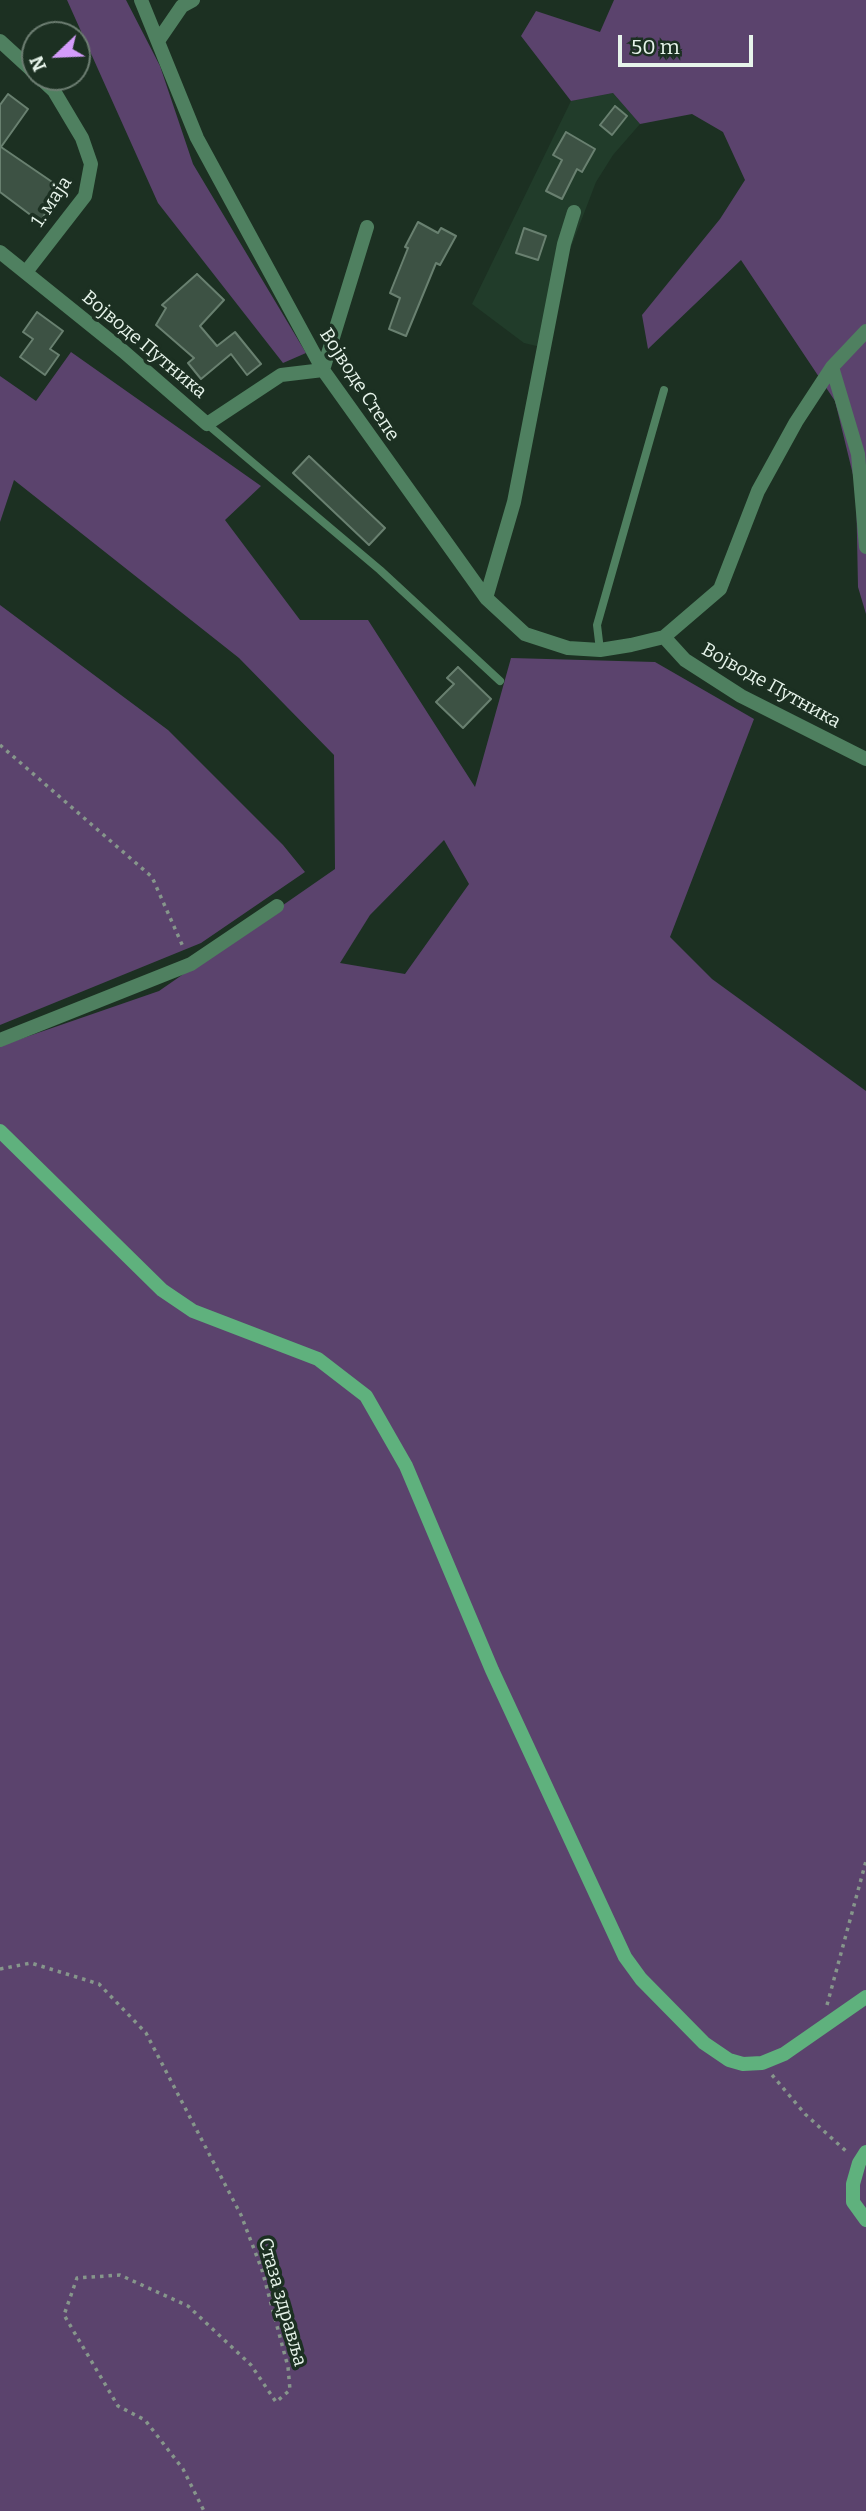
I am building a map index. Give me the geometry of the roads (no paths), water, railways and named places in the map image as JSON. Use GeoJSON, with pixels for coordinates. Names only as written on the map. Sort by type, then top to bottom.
{"type":"FeatureCollection","features":[{"type":"Feature","properties":{"kind":"street","name":"Војводе Степе"},"geometry":{"type":"LineString","coordinates":[[141,0],[197,138],[323,370],[486,598],[525,634],[568,648],[600,650],[664,637]]}},
{"type":"Feature","properties":{"kind":"street"},"geometry":{"type":"LineString","coordinates":[[158,41],[182,6],[193,0]]}},
{"type":"Feature","properties":{"kind":"street"},"geometry":{"type":"LineString","coordinates":[[0,41],[21,60]]}},
{"type":"Feature","properties":{"kind":"street","name":"1. маја"},"geometry":{"type":"LineString","coordinates":[[26,272],[85,195],[91,164],[82,138],[54,91]]}},
{"type":"Feature","properties":{"kind":"street"},"geometry":{"type":"LineString","coordinates":[[486,598],[514,502],[565,244],[574,212]]}},
{"type":"Feature","properties":{"kind":"street"},"geometry":{"type":"LineString","coordinates":[[323,370],[367,227]]}},
{"type":"Feature","properties":{"kind":"street","name":"Војводе Путника"},"geometry":{"type":"LineString","coordinates":[[0,252],[207,424],[281,374],[323,370]]}},
{"type":"Feature","properties":{"kind":"street"},"geometry":{"type":"LineString","coordinates":[[664,637],[720,589],[758,491],[796,422],[832,367],[866,331]]}},
{"type":"Feature","properties":{"kind":"street"},"geometry":{"type":"LineString","coordinates":[[832,367],[858,454],[866,547]]}},
{"type":"Feature","properties":{"kind":"street","name":"Војводе Путника"},"geometry":{"type":"LineString","coordinates":[[664,637],[685,660],[741,695],[866,758]]}},
{"type":"Feature","properties":{"kind":"street"},"geometry":{"type":"LineString","coordinates":[[0,1041],[191,964],[277,906]]}},
{"type":"Feature","properties":{"kind":"street"},"geometry":{"type":"LineString","coordinates":[[0,1131],[162,1290],[194,1311],[318,1359],[366,1396],[405,1466],[492,1670],[625,1957],[640,1979],[704,2042],[729,2060],[743,2064],[761,2063],[784,2054],[866,1997]]}},
{"type":"Feature","properties":{"kind":"street"},"geometry":{"type":"LineString","coordinates":[[862,2158],[853,2184],[853,2202],[866,2220]]}},
{"type":"Feature","properties":{"kind":"lane"},"geometry":{"type":"LineString","coordinates":[[600,650],[597,625],[664,390]]}},
{"type":"Feature","properties":{"kind":"lane"},"geometry":{"type":"LineString","coordinates":[[207,424],[380,570],[500,681]]}}]}
